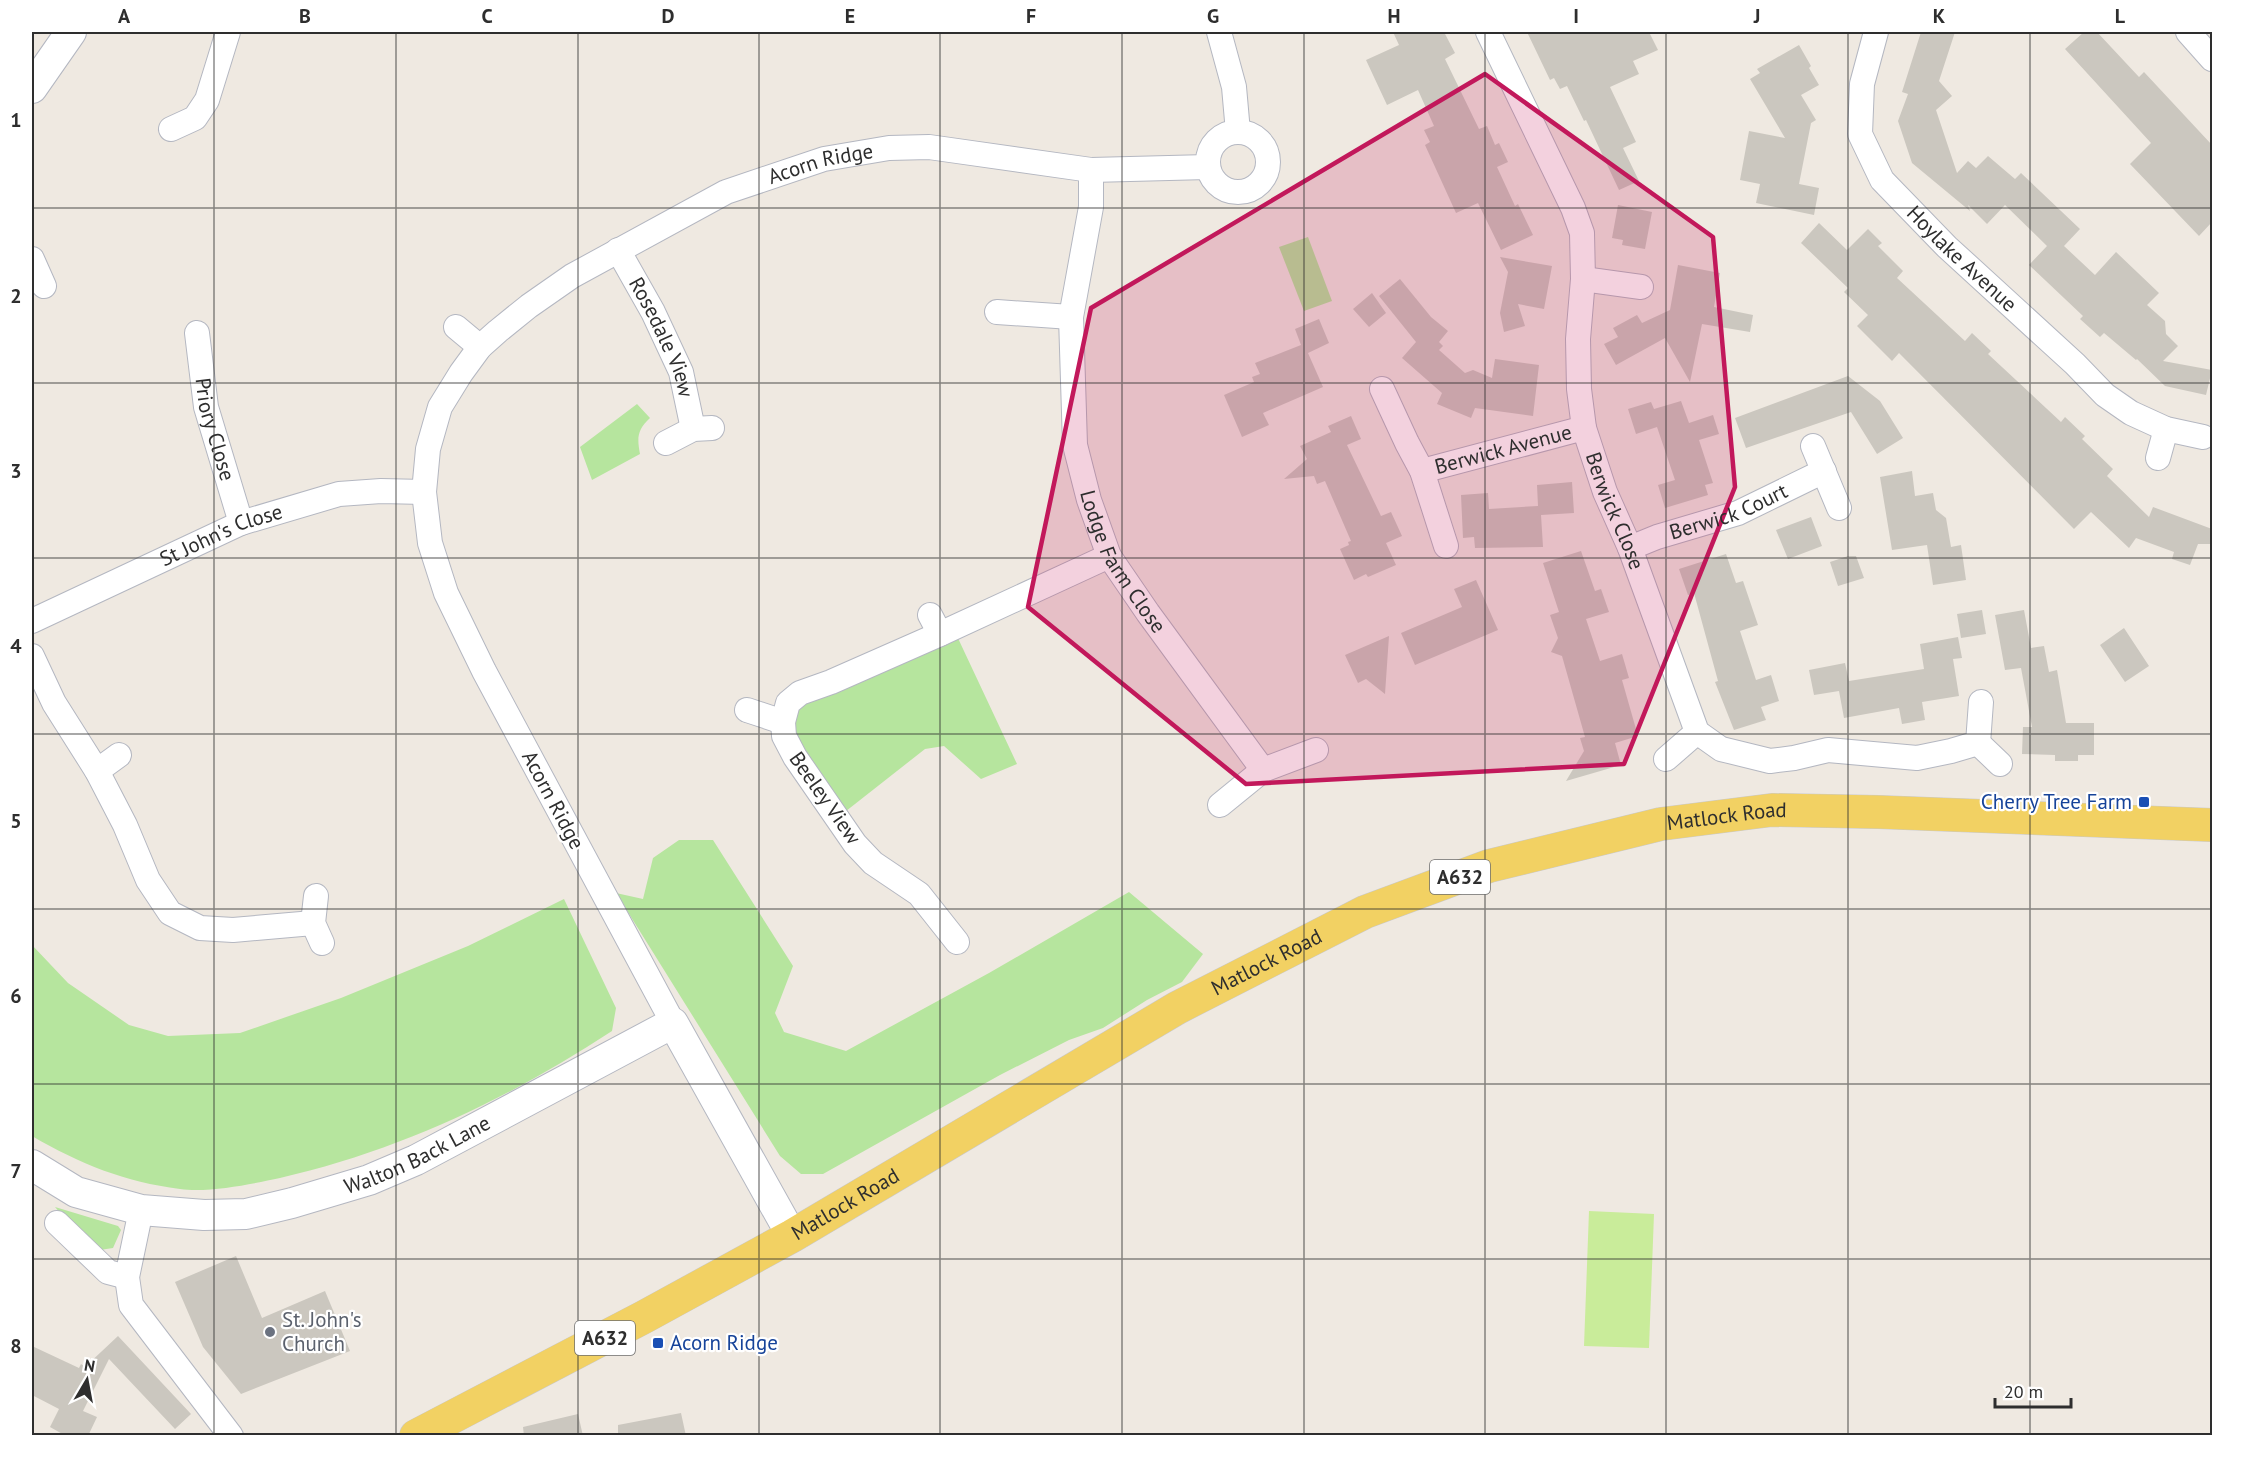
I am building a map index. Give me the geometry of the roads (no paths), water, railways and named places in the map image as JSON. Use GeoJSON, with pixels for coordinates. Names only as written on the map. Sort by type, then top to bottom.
{"type":"FeatureCollection","features":[{"type":"Feature","properties":{"kind":"main road","name":"Matlock Road"},"geometry":{"type":"LineString","coordinates":[[416,1436],[644,1317],[792,1236],[1177,1008],[1365,912],[1488,866],[1661,824],[1772,810],[2212,825]]}},
{"type":"Feature","properties":{"kind":"street"},"geometry":{"type":"LineString","coordinates":[[32,88],[71,32]]}},
{"type":"Feature","properties":{"kind":"street"},"geometry":{"type":"LineString","coordinates":[[171,129],[195,118],[207,100],[228,32]]}},
{"type":"Feature","properties":{"kind":"street"},"geometry":{"type":"LineString","coordinates":[[1219,32],[1234,87],[1238,132]]}},
{"type":"Feature","properties":{"kind":"street","name":"Berwick Close"},"geometry":{"type":"LineString","coordinates":[[1488,32],[1582,233],[1583,279],[1578,339],[1579,389],[1584,428],[1605,492],[1630,548],[1697,732]]}},
{"type":"Feature","properties":{"kind":"street","name":"Hoylake Avenue"},"geometry":{"type":"LineString","coordinates":[[1876,32],[1862,84],[1860,134],[1882,180],[1947,247],[2075,364],[2105,395],[2131,413],[2166,429],[2203,437]]}},
{"type":"Feature","properties":{"kind":"street"},"geometry":{"type":"LineString","coordinates":[[2188,32],[2210,53]]}},
{"type":"Feature","properties":{"kind":"street"},"geometry":{"type":"LineString","coordinates":[[1238,132],[1252,135],[1263,144],[1268,158],[1267,172],[1262,181],[1251,190],[1237,192],[1223,189],[1213,180],[1208,166],[1209,154],[1215,142],[1225,134],[1238,132]]}},
{"type":"Feature","properties":{"kind":"street","name":"Acorn Ridge"},"geometry":{"type":"LineString","coordinates":[[792,1236],[673,1023],[484,671],[446,593],[430,543],[424,492],[428,449],[440,407],[480,347],[529,306],[572,276],[726,192],[824,159],[889,148],[929,147],[1091,170],[1208,166]]}},
{"type":"Feature","properties":{"kind":"street","name":"Lodge Farm Close"},"geometry":{"type":"LineString","coordinates":[[1091,170],[1091,207],[1071,317],[1075,445],[1089,500],[1109,556],[1263,770]]}},
{"type":"Feature","properties":{"kind":"street","name":"Rosedale View"},"geometry":{"type":"LineString","coordinates":[[618,250],[654,312],[703,428],[666,443]]}},
{"type":"Feature","properties":{"kind":"street"},"geometry":{"type":"LineString","coordinates":[[32,259],[44,286]]}},
{"type":"Feature","properties":{"kind":"street"},"geometry":{"type":"LineString","coordinates":[[1583,279],[1641,287]]}},
{"type":"Feature","properties":{"kind":"street"},"geometry":{"type":"LineString","coordinates":[[996,312],[1071,317]]}},
{"type":"Feature","properties":{"kind":"street"},"geometry":{"type":"LineString","coordinates":[[456,327],[480,347]]}},
{"type":"Feature","properties":{"kind":"street","name":"Priory Close"},"geometry":{"type":"LineString","coordinates":[[197,333],[206,407],[241,523]]}},
{"type":"Feature","properties":{"kind":"street","name":"Berwick Avenue"},"geometry":{"type":"LineString","coordinates":[[1382,389],[1422,471],[1446,546]]}},
{"type":"Feature","properties":{"kind":"street","name":"Berwick Avenue"},"geometry":{"type":"LineString","coordinates":[[1422,471],[1584,428]]}},
{"type":"Feature","properties":{"kind":"street"},"geometry":{"type":"LineString","coordinates":[[2158,458],[2166,429]]}},
{"type":"Feature","properties":{"kind":"street"},"geometry":{"type":"LineString","coordinates":[[1813,446],[1839,508]]}},
{"type":"Feature","properties":{"kind":"street","name":"Berwick Court"},"geometry":{"type":"LineString","coordinates":[[1630,548],[1657,537],[1738,513],[1824,471]]}},
{"type":"Feature","properties":{"kind":"street","name":"St John's Close"},"geometry":{"type":"LineString","coordinates":[[32,621],[241,523],[339,494],[381,490],[424,492]]}},
{"type":"Feature","properties":{"kind":"street"},"geometry":{"type":"LineString","coordinates":[[747,710],[783,722],[788,703],[800,693],[831,682],[935,624],[1109,556]]}},
{"type":"Feature","properties":{"kind":"street"},"geometry":{"type":"LineString","coordinates":[[32,656],[54,703],[97,771],[125,825],[148,880],[171,913],[200,928],[318,933],[316,896]]}},
{"type":"Feature","properties":{"kind":"street"},"geometry":{"type":"LineString","coordinates":[[1978,743],[1981,702]]}},
{"type":"Feature","properties":{"kind":"street","name":"Beeley View"},"geometry":{"type":"LineString","coordinates":[[783,722],[784,736],[795,758],[855,844],[873,863],[919,894],[957,942]]}},
{"type":"Feature","properties":{"kind":"street"},"geometry":{"type":"LineString","coordinates":[[1666,759],[1697,732],[1721,749],[1770,761],[1828,750],[1917,758],[1978,743]]}},
{"type":"Feature","properties":{"kind":"street"},"geometry":{"type":"LineString","coordinates":[[1978,743],[2000,764]]}},
{"type":"Feature","properties":{"kind":"street"},"geometry":{"type":"LineString","coordinates":[[1220,805],[1263,770],[1316,750]]}},
{"type":"Feature","properties":{"kind":"street"},"geometry":{"type":"LineString","coordinates":[[97,771],[119,755]]}},
{"type":"Feature","properties":{"kind":"street","name":"Walton Back Lane"},"geometry":{"type":"LineString","coordinates":[[32,1165],[75,1192],[141,1210],[204,1215],[246,1214],[369,1180],[416,1160],[673,1023]]}},
{"type":"Feature","properties":{"kind":"street"},"geometry":{"type":"LineString","coordinates":[[141,1210],[127,1276],[131,1305],[231,1436]]}},
{"type":"Feature","properties":{"kind":"street"},"geometry":{"type":"LineString","coordinates":[[57,1223],[108,1272],[127,1276]]}},
{"type":"Feature","properties":{"kind":"place","name":"Cherry Tree Farm"},"geometry":{"type":"Point","coordinates":[2144,802]}},
{"type":"Feature","properties":{"kind":"place","name":"St. John's Church"},"geometry":{"type":"Point","coordinates":[270,1332]}},
{"type":"Feature","properties":{"kind":"place","name":"Acorn Ridge"},"geometry":{"type":"Point","coordinates":[658,1343]}}]}
